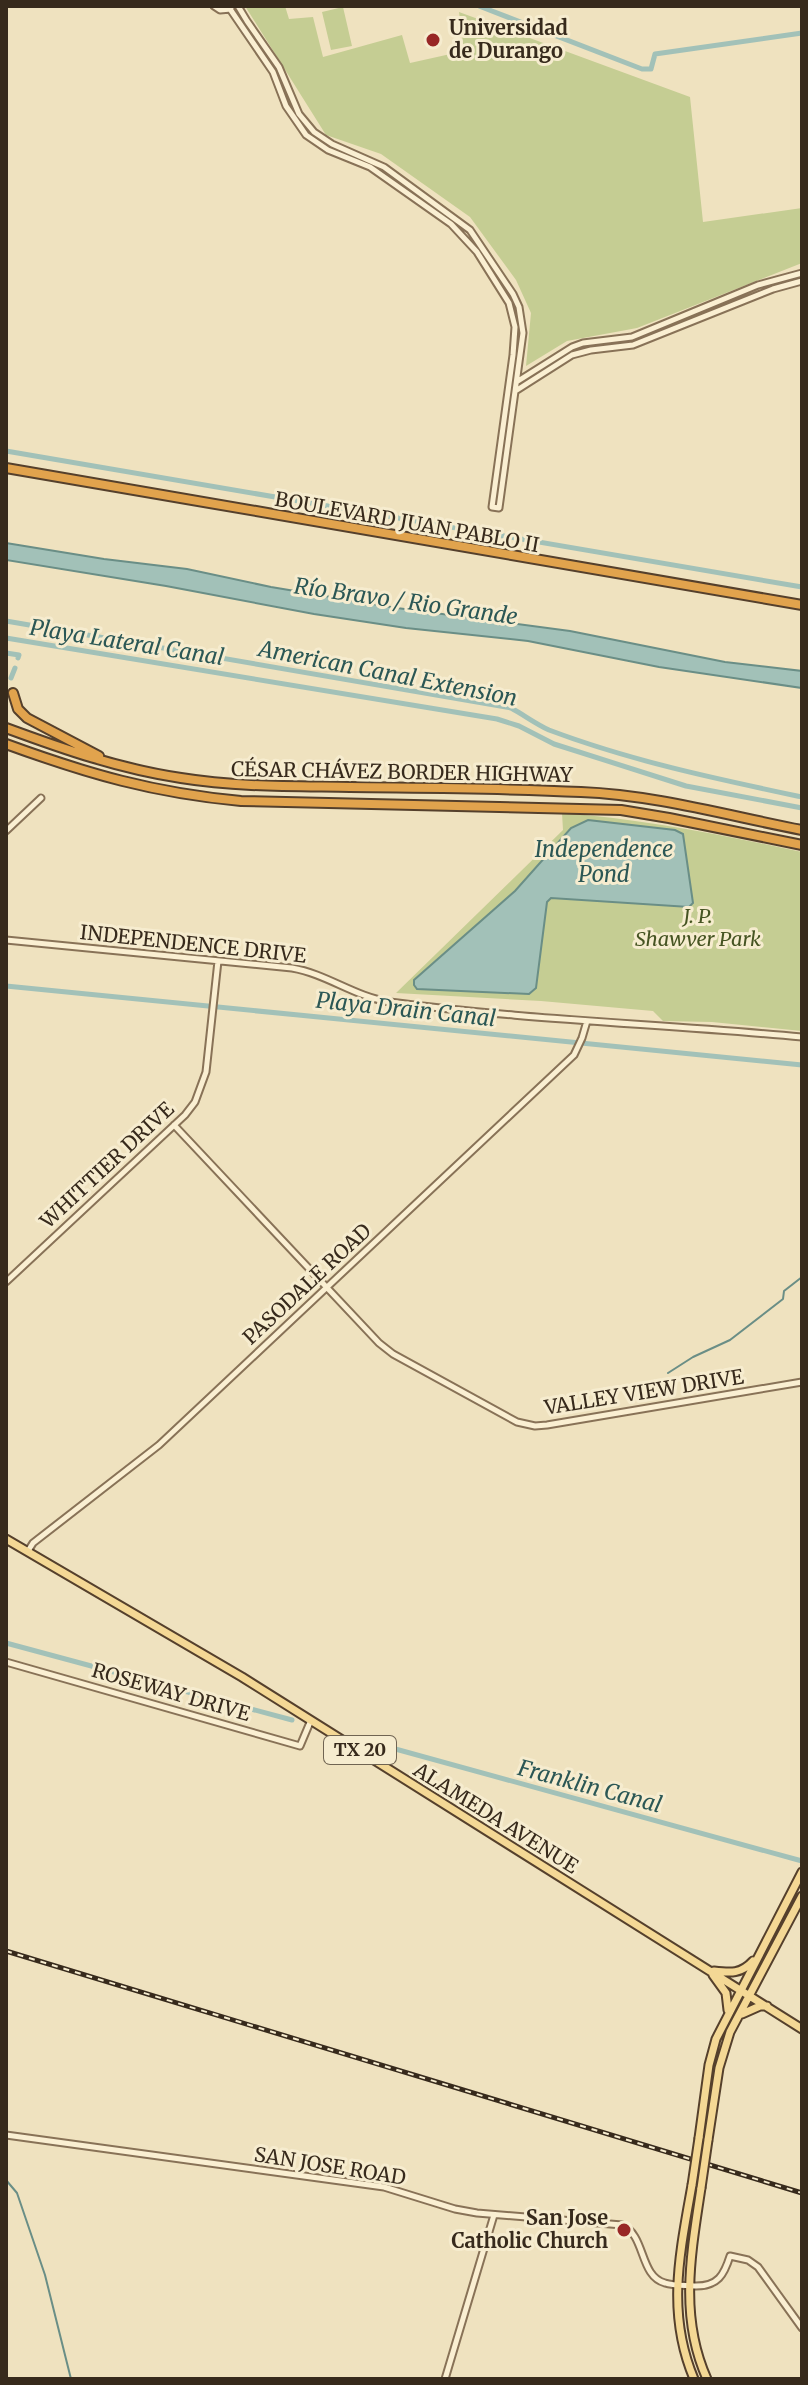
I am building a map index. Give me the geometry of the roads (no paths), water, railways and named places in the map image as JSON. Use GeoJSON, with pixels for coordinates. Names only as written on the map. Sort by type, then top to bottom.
{"type":"FeatureCollection","features":[{"type":"Feature","properties":{"kind":"highway","name":"BOULEVARD JUAN PABLO II"},"geometry":{"type":"LineString","coordinates":[[6,468],[802,605]]}},
{"type":"Feature","properties":{"kind":"highway"},"geometry":{"type":"LineString","coordinates":[[6,701],[13,693],[18,709],[27,718],[128,768]]}},
{"type":"Feature","properties":{"kind":"highway","name":"CÉSAR CHÁVEZ BORDER HIGHWAY"},"geometry":{"type":"LineString","coordinates":[[6,728],[86,757],[183,779],[245,786],[608,794],[657,800],[802,830]]}},
{"type":"Feature","properties":{"kind":"highway","name":"CÉSAR CHÁVEZ BORDER HIGHWAY"},"geometry":{"type":"LineString","coordinates":[[6,744],[110,779],[190,796],[241,801],[621,810],[802,845]]}},
{"type":"Feature","properties":{"kind":"main road","name":"ALAMEDA AVENUE"},"geometry":{"type":"LineString","coordinates":[[6,1539],[206,1654],[802,2029]]}},
{"type":"Feature","properties":{"kind":"main road"},"geometry":{"type":"LineString","coordinates":[[694,2379],[680,2335],[677,2285],[692,2185],[723,2053],[760,1953],[802,1872]]}},
{"type":"Feature","properties":{"kind":"main road"},"geometry":{"type":"LineString","coordinates":[[707,2379],[693,2335],[688,2286],[701,2188],[711,2055],[728,2012],[746,1994],[802,1896]]}},
{"type":"Feature","properties":{"kind":"main road"},"geometry":{"type":"LineString","coordinates":[[709,1970],[738,1972],[751,1964],[760,1953]]}},
{"type":"Feature","properties":{"kind":"main road"},"geometry":{"type":"LineString","coordinates":[[709,1970],[726,1993],[728,2012]]}},
{"type":"Feature","properties":{"kind":"main road"},"geometry":{"type":"LineString","coordinates":[[737,2018],[749,2010],[767,2006]]}},
{"type":"Feature","properties":{"kind":"street"},"geometry":{"type":"LineString","coordinates":[[214,6],[220,10],[234,7]]}},
{"type":"Feature","properties":{"kind":"street"},"geometry":{"type":"LineString","coordinates":[[234,7],[279,67],[299,114],[314,132],[332,144],[372,160],[459,221],[485,250],[507,282],[519,307],[523,333],[500,507],[492,507],[515,339],[512,312],[503,292],[477,252],[451,224],[370,167],[328,150],[306,135],[286,106],[273,72],[234,7]]}},
{"type":"Feature","properties":{"kind":"street"},"geometry":{"type":"LineString","coordinates":[[510,386],[572,347],[632,337],[758,285],[802,273]]}},
{"type":"Feature","properties":{"kind":"street"},"geometry":{"type":"LineString","coordinates":[[509,394],[572,355],[633,345],[764,292],[802,281]]}},
{"type":"Feature","properties":{"kind":"street"},"geometry":{"type":"LineString","coordinates":[[6,831],[41,798]]}},
{"type":"Feature","properties":{"kind":"street","name":"INDEPENDENCE DRIVE"},"geometry":{"type":"LineString","coordinates":[[6,940],[305,970],[356,993],[388,1002],[802,1037]]}},
{"type":"Feature","properties":{"kind":"street","name":"WHITTIER DRIVE"},"geometry":{"type":"LineString","coordinates":[[6,1282],[195,1102],[203,1084],[218,961]]}},
{"type":"Feature","properties":{"kind":"street","name":"PASODALE ROAD"},"geometry":{"type":"LineString","coordinates":[[28,1551],[33,1543],[159,1445],[574,1055],[587,1021]]}},
{"type":"Feature","properties":{"kind":"street","name":"VALLEY VIEW DRIVE"},"geometry":{"type":"LineString","coordinates":[[174,1125],[367,1332],[393,1354],[496,1412],[523,1423],[547,1425],[802,1382]]}},
{"type":"Feature","properties":{"kind":"street","name":"ROSEWAY DRIVE"},"geometry":{"type":"LineString","coordinates":[[6,1662],[300,1746],[311,1720]]}},
{"type":"Feature","properties":{"kind":"street","name":"SAN JOSE ROAD"},"geometry":{"type":"LineString","coordinates":[[6,2135],[384,2187],[455,2209],[494,2215],[626,2226],[632,2231],[651,2274],[661,2282],[705,2286],[723,2274],[730,2256],[748,2260],[764,2273],[802,2328]]}},
{"type":"Feature","properties":{"kind":"street"},"geometry":{"type":"LineString","coordinates":[[445,2379],[494,2215]]}},
{"type":"Feature","properties":{"kind":"water"},"geometry":{"type":"Polygon","coordinates":[[[6,543],[187,569],[397,608],[570,631],[725,662],[802,671],[802,688],[659,667],[528,641],[314,614],[6,560],[6,543]]]}},
{"type":"Feature","properties":{"kind":"water","name":"Independence Pond"},"geometry":{"type":"Polygon","coordinates":[[[588,820],[675,830],[683,834],[693,903],[689,907],[551,898],[547,902],[536,988],[529,994],[417,989],[414,980],[515,891],[571,828],[588,820]]]}},
{"type":"Feature","properties":{"kind":"waterway"},"geometry":{"type":"LineString","coordinates":[[479,6],[642,69],[651,69],[655,54],[802,33]]}},
{"type":"Feature","properties":{"kind":"waterway"},"geometry":{"type":"LineString","coordinates":[[6,451],[802,587]]}},
{"type":"Feature","properties":{"kind":"waterway","name":"American Canal Extension"},"geometry":{"type":"LineString","coordinates":[[6,621],[511,708],[549,730],[611,751],[802,797]]}},
{"type":"Feature","properties":{"kind":"waterway","name":"Playa Lateral Canal"},"geometry":{"type":"LineString","coordinates":[[6,638],[497,719],[519,726],[554,744],[686,786],[802,808]]}},
{"type":"Feature","properties":{"kind":"waterway"},"geometry":{"type":"LineString","coordinates":[[6,653],[19,655],[18,658]]}},
{"type":"Feature","properties":{"kind":"waterway"},"geometry":{"type":"LineString","coordinates":[[11,678],[15,668]]}},
{"type":"Feature","properties":{"kind":"waterway","name":"Playa Drain Canal"},"geometry":{"type":"LineString","coordinates":[[6,986],[802,1065]]}},
{"type":"Feature","properties":{"kind":"waterway"},"geometry":{"type":"LineString","coordinates":[[668,1373],[730,1340],[783,1299],[784,1291],[802,1277]]}},
{"type":"Feature","properties":{"kind":"waterway","name":"Franklin Canal"},"geometry":{"type":"LineString","coordinates":[[6,1643],[292,1720]]}},
{"type":"Feature","properties":{"kind":"waterway","name":"Franklin Canal"},"geometry":{"type":"LineString","coordinates":[[370,1742],[802,1861]]}},
{"type":"Feature","properties":{"kind":"waterway"},"geometry":{"type":"LineString","coordinates":[[6,2180],[17,2193],[45,2275],[71,2379]]}},
{"type":"Feature","properties":{"kind":"railway"},"geometry":{"type":"LineString","coordinates":[[6,1951],[802,2193]]}},
{"type":"Feature","properties":{"kind":"place","name":"Universidad de Durango"},"geometry":{"type":"Point","coordinates":[433,40]}},
{"type":"Feature","properties":{"kind":"place","name":"San Jose Catholic Church"},"geometry":{"type":"Point","coordinates":[624,2230]}},
{"type":"Feature","properties":{"kind":"water label","name":"Río Bravo / Rio Grande"},"geometry":{"type":"Point","coordinates":[406,601]}},
{"type":"Feature","properties":{"kind":"park label","name":"J. P. Shawver Park"},"geometry":{"type":"Point","coordinates":[698,928]}}]}
